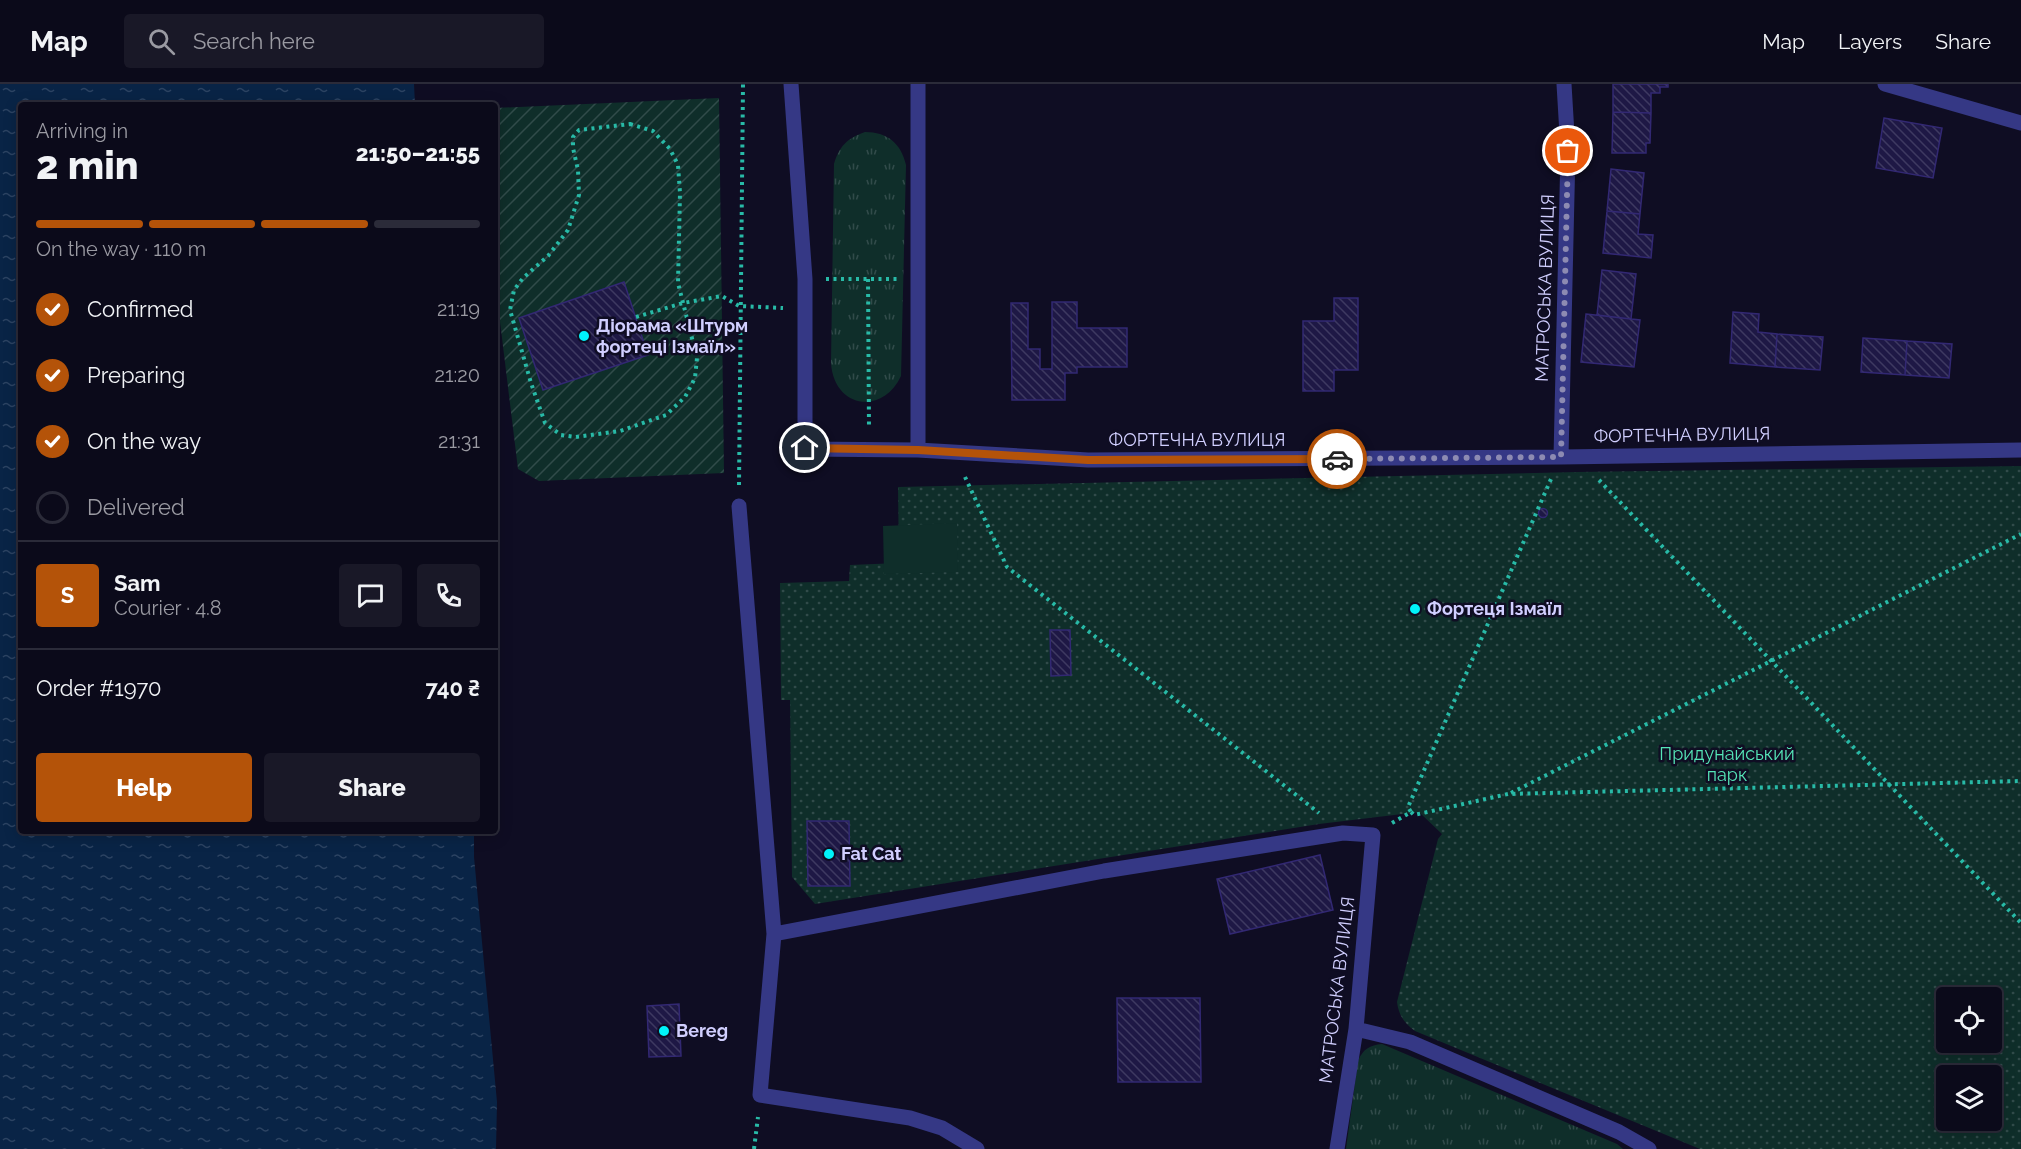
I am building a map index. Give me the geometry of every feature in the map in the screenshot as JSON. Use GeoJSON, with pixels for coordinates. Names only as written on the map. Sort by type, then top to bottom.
{"type":"FeatureCollection","features":[{"type":"Feature","properties":{"kind":"street"},"geometry":{"type":"LineString","coordinates":[[791,84],[805,279],[805,309]]}},
{"type":"Feature","properties":{"kind":"street"},"geometry":{"type":"LineString","coordinates":[[918,84],[918,450]]}},
{"type":"Feature","properties":{"kind":"street","name":"МАТРОСЬКА ВУЛИЦЯ"},"geometry":{"type":"LineString","coordinates":[[1561,457],[1568,180],[1564,84]]}},
{"type":"Feature","properties":{"kind":"street"},"geometry":{"type":"LineString","coordinates":[[1885,84],[2021,123]]}},
{"type":"Feature","properties":{"kind":"street"},"geometry":{"type":"LineString","coordinates":[[1947,84],[1947,100]]}},
{"type":"Feature","properties":{"kind":"street","name":"ФОРТЕЧНА ВУЛИЦЯ"},"geometry":{"type":"LineString","coordinates":[[805,309],[805,448],[918,450],[1088,460],[1561,457],[2021,450]]}},
{"type":"Feature","properties":{"kind":"street"},"geometry":{"type":"LineString","coordinates":[[739,506],[774,934],[760,1095],[910,1118],[942,1128],[977,1149]]}},
{"type":"Feature","properties":{"kind":"street"},"geometry":{"type":"LineString","coordinates":[[774,934],[1104,871],[1343,833],[1372,835]]}},
{"type":"Feature","properties":{"kind":"street","name":"МАТРОСЬКА ВУЛИЦЯ"},"geometry":{"type":"LineString","coordinates":[[1337,1149],[1356,1029],[1372,835]]}},
{"type":"Feature","properties":{"kind":"street"},"geometry":{"type":"LineString","coordinates":[[1356,1029],[1410,1042],[1619,1132],[1649,1149]]}},
{"type":"Feature","properties":{"kind":"path"},"geometry":{"type":"LineString","coordinates":[[739,506],[739,306],[743,84]]}},
{"type":"Feature","properties":{"kind":"path"},"geometry":{"type":"LineString","coordinates":[[630,124],[653,131],[670,149],[678,165],[680,193],[678,283],[683,303],[697,358],[695,378],[686,397],[666,415],[620,430],[576,437],[561,435],[545,423],[510,310],[514,290],[548,256],[568,230],[579,195],[578,170],[573,148],[573,137],[579,130],[630,124]]}},
{"type":"Feature","properties":{"kind":"path"},"geometry":{"type":"LineString","coordinates":[[805,279],[919,280]]}},
{"type":"Feature","properties":{"kind":"path"},"geometry":{"type":"LineString","coordinates":[[868,279],[869,449]]}},
{"type":"Feature","properties":{"kind":"path"},"geometry":{"type":"LineString","coordinates":[[636,317],[683,303],[722,296],[739,306],[805,309]]}},
{"type":"Feature","properties":{"kind":"path"},"geometry":{"type":"LineString","coordinates":[[953,452],[1007,567],[1343,833]]}},
{"type":"Feature","properties":{"kind":"path"},"geometry":{"type":"LineString","coordinates":[[1561,457],[1408,807],[1414,815],[1508,794],[2021,781]]}},
{"type":"Feature","properties":{"kind":"path"},"geometry":{"type":"LineString","coordinates":[[1595,475],[2021,923]]}},
{"type":"Feature","properties":{"kind":"path"},"geometry":{"type":"LineString","coordinates":[[1508,794],[2021,534]]}},
{"type":"Feature","properties":{"kind":"path"},"geometry":{"type":"LineString","coordinates":[[1372,835],[1411,812]]}},
{"type":"Feature","properties":{"kind":"path"},"geometry":{"type":"LineString","coordinates":[[754,1149],[760,1095]]}},
{"type":"Feature","properties":{"kind":"green space"},"geometry":{"type":"Polygon","coordinates":[[[719,98],[724,473],[539,481],[518,469],[498,306],[498,108],[719,98]]]}},
{"type":"Feature","properties":{"kind":"green space"},"geometry":{"type":"Polygon","coordinates":[[[865,132],[880,134],[892,140],[901,151],[906,165],[901,376],[893,389],[871,401],[860,401],[849,397],[841,390],[834,378],[831,363],[834,164],[845,144],[853,137],[865,132]]]}},
{"type":"Feature","properties":{"kind":"green space","name":"Придунайський парк"},"geometry":{"type":"Polygon","coordinates":[[[2021,466],[2021,1149],[1700,1149],[1415,1031],[1403,1019],[1397,1002],[1438,839],[1442,834],[1419,812],[1319,824],[815,904],[792,877],[790,700],[781,700],[780,583],[849,581],[850,565],[899,563],[898,487],[1577,472],[2021,466]]]}},
{"type":"Feature","properties":{"kind":"green space"},"geometry":{"type":"Polygon","coordinates":[[[957,523],[958,572],[884,574],[883,526],[957,523]]]}},
{"type":"Feature","properties":{"kind":"green space"},"geometry":{"type":"Polygon","coordinates":[[[1382,1044],[1617,1144],[1623,1149],[1346,1149],[1358,1061],[1367,1048],[1382,1044]]]}},
{"type":"Feature","properties":{"kind":"water"},"geometry":{"type":"Polygon","coordinates":[[[0,84],[414,84],[415,102],[18,102],[18,834],[474,834],[474,857],[497,1102],[496,1149],[0,1149],[0,84]]]}},
{"type":"Feature","properties":{"kind":"building"},"geometry":{"type":"Polygon","coordinates":[[[1613,84],[1668,84],[1668,87],[1660,87],[1660,93],[1651,93],[1651,113],[1613,112],[1613,84]]]}},
{"type":"Feature","properties":{"kind":"building"},"geometry":{"type":"Polygon","coordinates":[[[1613,112],[1651,113],[1650,143],[1646,143],[1646,153],[1612,153],[1613,112]]]}},
{"type":"Feature","properties":{"kind":"building"},"geometry":{"type":"Polygon","coordinates":[[[1884,118],[1942,128],[1933,178],[1876,168],[1884,118]]]}},
{"type":"Feature","properties":{"kind":"building"},"geometry":{"type":"Polygon","coordinates":[[[1611,169],[1644,173],[1640,214],[1607,211],[1611,169]]]}},
{"type":"Feature","properties":{"kind":"building"},"geometry":{"type":"Polygon","coordinates":[[[1607,211],[1640,214],[1638,234],[1653,235],[1651,258],[1603,253],[1607,211]]]}},
{"type":"Feature","properties":{"kind":"building"},"geometry":{"type":"Polygon","coordinates":[[[1602,270],[1636,274],[1631,319],[1597,315],[1602,270]]]}},
{"type":"Feature","properties":{"kind":"building","name":"Діорама «Штурм фортеці Ізмаїл»"},"geometry":{"type":"Polygon","coordinates":[[[624,282],[648,355],[543,390],[519,318],[624,282]]]}},
{"type":"Feature","properties":{"kind":"building"},"geometry":{"type":"Polygon","coordinates":[[[1334,298],[1358,298],[1358,370],[1334,370],[1334,391],[1303,391],[1303,321],[1334,321],[1334,298]]]}},
{"type":"Feature","properties":{"kind":"building"},"geometry":{"type":"Polygon","coordinates":[[[1052,302],[1077,302],[1077,328],[1127,328],[1127,367],[1077,367],[1077,373],[1065,373],[1065,400],[1012,400],[1011,303],[1028,303],[1028,349],[1040,349],[1040,369],[1052,369],[1052,302]]]}},
{"type":"Feature","properties":{"kind":"building"},"geometry":{"type":"Polygon","coordinates":[[[1733,312],[1759,314],[1758,332],[1777,334],[1775,367],[1730,363],[1733,312]]]}},
{"type":"Feature","properties":{"kind":"building"},"geometry":{"type":"Polygon","coordinates":[[[1586,314],[1640,320],[1634,367],[1581,362],[1586,314]]]}},
{"type":"Feature","properties":{"kind":"building"},"geometry":{"type":"Polygon","coordinates":[[[1777,334],[1823,337],[1820,370],[1775,367],[1777,334]]]}},
{"type":"Feature","properties":{"kind":"building"},"geometry":{"type":"Polygon","coordinates":[[[1863,338],[1907,341],[1905,375],[1861,372],[1863,338]]]}},
{"type":"Feature","properties":{"kind":"building"},"geometry":{"type":"Polygon","coordinates":[[[1907,341],[1952,344],[1949,378],[1905,375],[1907,341]]]}},
{"type":"Feature","properties":{"kind":"building"},"geometry":{"type":"Polygon","coordinates":[[[1543,508],[1548,513],[1543,518],[1538,513],[1543,508]]]}},
{"type":"Feature","properties":{"kind":"building"},"geometry":{"type":"Polygon","coordinates":[[[1050,630],[1070,630],[1071,675],[1051,676],[1050,630]]]}},
{"type":"Feature","properties":{"kind":"building","name":"Fat Cat"},"geometry":{"type":"Polygon","coordinates":[[[807,821],[849,821],[850,886],[808,886],[807,821]]]}},
{"type":"Feature","properties":{"kind":"building"},"geometry":{"type":"Polygon","coordinates":[[[1320,855],[1333,910],[1230,934],[1217,879],[1320,855]]]}},
{"type":"Feature","properties":{"kind":"building"},"geometry":{"type":"Polygon","coordinates":[[[1117,998],[1200,998],[1201,1082],[1118,1082],[1117,998]]]}},
{"type":"Feature","properties":{"kind":"building","name":"Bereg"},"geometry":{"type":"Polygon","coordinates":[[[679,1004],[681,1056],[649,1057],[647,1006],[679,1004]]]}},
{"type":"Feature","properties":{"kind":"way so far"},"geometry":{"type":"LineString","coordinates":[[1337,459],[1561,457],[1568,151]]}},
{"type":"Feature","properties":{"kind":"place","name":"Діорама «Штурм фортеці Ізмаїл»"},"geometry":{"type":"Point","coordinates":[584,336]}},
{"type":"Feature","properties":{"kind":"place","name":"Фортеця Ізмаїл"},"geometry":{"type":"Point","coordinates":[1415,609]}},
{"type":"Feature","properties":{"kind":"place","name":"Fat Cat"},"geometry":{"type":"Point","coordinates":[829,854]}},
{"type":"Feature","properties":{"kind":"place","name":"Bereg"},"geometry":{"type":"Point","coordinates":[664,1031]}},
{"type":"Feature","properties":{"kind":"route"},"geometry":{"type":"LineString","coordinates":[[805,448],[918,450],[1088,460],[1337,459]]}}]}
